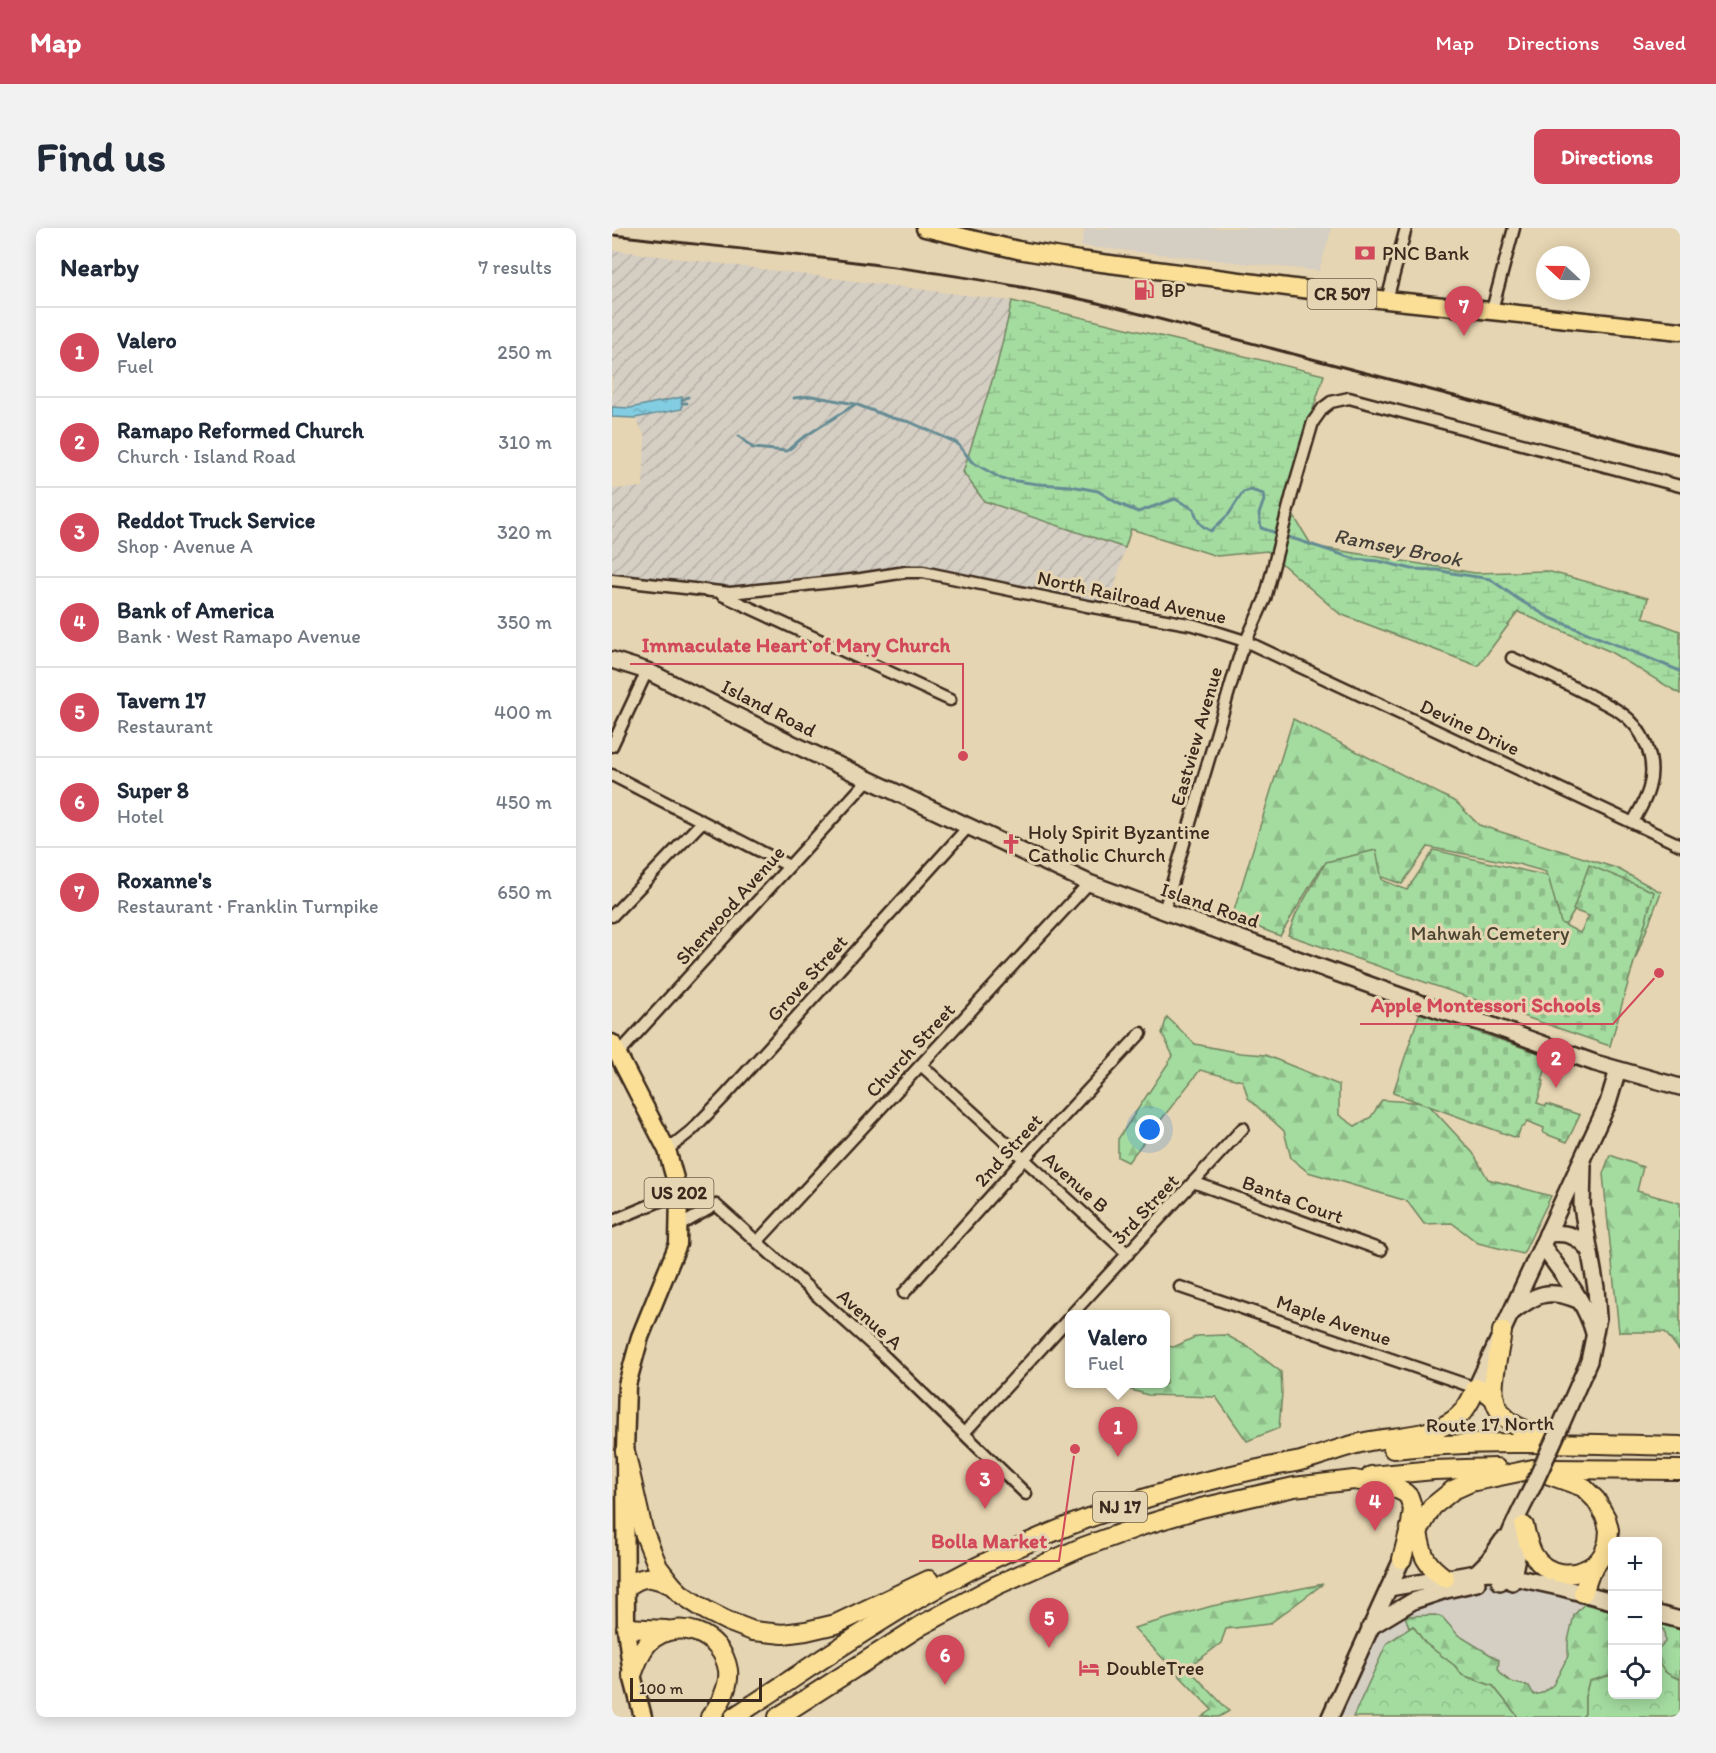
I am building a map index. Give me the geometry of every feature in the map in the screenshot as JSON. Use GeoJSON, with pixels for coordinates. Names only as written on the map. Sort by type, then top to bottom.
{"type":"FeatureCollection","features":[{"type":"Feature","properties":{"kind":"highway"},"geometry":{"type":"LineString","coordinates":[[1502,1331],[1494,1386],[1495,1399],[1502,1414],[1511,1423],[1533,1433],[1587,1436],[1654,1446]]}},
{"type":"Feature","properties":{"kind":"highway"},"geometry":{"type":"LineString","coordinates":[[1302,1461],[1365,1442],[1415,1435],[1443,1426],[1461,1413],[1470,1402],[1476,1388],[1484,1390],[1495,1399]]}},
{"type":"Feature","properties":{"kind":"highway","name":"Route 17 North"},"geometry":{"type":"LineString","coordinates":[[1302,1461],[1434,1446],[1502,1444],[1680,1446]]}},
{"type":"Feature","properties":{"kind":"highway"},"geometry":{"type":"LineString","coordinates":[[625,1452],[643,1530],[658,1567],[681,1594],[727,1621],[753,1631],[783,1634],[836,1624],[931,1580],[949,1582]]}},
{"type":"Feature","properties":{"kind":"highway","name":"NJ 17"},"geometry":{"type":"LineString","coordinates":[[734,1717],[882,1621],[949,1582],[1006,1554],[1135,1502],[1224,1476],[1302,1461]]}},
{"type":"Feature","properties":{"kind":"highway","name":"NJ 17"},"geometry":{"type":"LineString","coordinates":[[778,1717],[922,1625],[997,1585],[1054,1559],[1141,1526],[1201,1508],[1294,1487],[1434,1470],[1533,1477],[1680,1470]]}},
{"type":"Feature","properties":{"kind":"highway"},"geometry":{"type":"LineString","coordinates":[[1401,1559],[1432,1506],[1453,1490],[1480,1480],[1533,1477],[1583,1487],[1592,1495],[1606,1518],[1609,1537],[1607,1548],[1596,1563],[1583,1593]]}},
{"type":"Feature","properties":{"kind":"highway"},"geometry":{"type":"LineString","coordinates":[[1354,1479],[1396,1487],[1409,1497],[1413,1516],[1401,1559]]}},
{"type":"Feature","properties":{"kind":"highway"},"geometry":{"type":"LineString","coordinates":[[1521,1520],[1533,1554],[1549,1569],[1564,1574],[1576,1573],[1587,1570],[1596,1563]]}},
{"type":"Feature","properties":{"kind":"highway"},"geometry":{"type":"LineString","coordinates":[[1418,1532],[1426,1560],[1445,1578]]}},
{"type":"Feature","properties":{"kind":"highway"},"geometry":{"type":"LineString","coordinates":[[627,1587],[641,1578],[649,1577],[672,1585]]}},
{"type":"Feature","properties":{"kind":"highway"},"geometry":{"type":"LineString","coordinates":[[626,1628],[691,1631],[705,1636],[716,1645],[725,1658],[728,1672],[726,1688],[719,1706],[710,1717]]}},
{"type":"Feature","properties":{"kind":"highway"},"geometry":{"type":"LineString","coordinates":[[632,1675],[644,1648],[666,1630]]}},
{"type":"Feature","properties":{"kind":"main road","name":"CR 507"},"geometry":{"type":"LineString","coordinates":[[925,228],[1018,250],[1079,260],[1387,300],[1680,331]]}},
{"type":"Feature","properties":{"kind":"main road","name":"US 202"},"geometry":{"type":"LineString","coordinates":[[615,1048],[667,1150],[679,1192],[678,1244],[640,1337],[627,1385],[626,1628],[632,1675],[643,1717]]}},
{"type":"Feature","properties":{"kind":"street"},"geometry":{"type":"LineString","coordinates":[[1387,300],[1406,228]]}},
{"type":"Feature","properties":{"kind":"street"},"geometry":{"type":"LineString","coordinates":[[1492,310],[1514,228]]}},
{"type":"Feature","properties":{"kind":"street","name":"North Railroad Avenue"},"geometry":{"type":"LineString","coordinates":[[612,580],[730,593],[906,572],[923,572],[1087,606],[1194,625],[1245,641],[1265,599],[1313,422],[1323,408],[1339,399],[1349,398],[1680,486]]}},
{"type":"Feature","properties":{"kind":"street"},"geometry":{"type":"LineString","coordinates":[[715,592],[950,700]]}},
{"type":"Feature","properties":{"kind":"street","name":"Devine Drive"},"geometry":{"type":"LineString","coordinates":[[1245,641],[1680,845]]}},
{"type":"Feature","properties":{"kind":"street","name":"Eastview Avenue"},"geometry":{"type":"LineString","coordinates":[[1164,911],[1225,700],[1245,641]]}},
{"type":"Feature","properties":{"kind":"street"},"geometry":{"type":"LineString","coordinates":[[1512,658],[1618,710],[1638,729],[1648,750],[1651,773],[1645,799],[1633,822]]}},
{"type":"Feature","properties":{"kind":"street","name":"Island Road"},"geometry":{"type":"LineString","coordinates":[[612,660],[647,670],[790,743],[1089,883],[1442,1011],[1490,1025],[1618,1070],[1680,1087]]}},
{"type":"Feature","properties":{"kind":"street"},"geometry":{"type":"LineString","coordinates":[[612,746],[647,670]]}},
{"type":"Feature","properties":{"kind":"street"},"geometry":{"type":"LineString","coordinates":[[612,776],[789,866]]}},
{"type":"Feature","properties":{"kind":"street","name":"Sherwood Avenue"},"geometry":{"type":"LineString","coordinates":[[615,1048],[868,780]]}},
{"type":"Feature","properties":{"kind":"street"},"geometry":{"type":"LineString","coordinates":[[612,916],[702,822]]}},
{"type":"Feature","properties":{"kind":"street","name":"Grove Street"},"geometry":{"type":"LineString","coordinates":[[667,1150],[692,1130],[718,1104],[969,826]]}},
{"type":"Feature","properties":{"kind":"street","name":"Church Street"},"geometry":{"type":"LineString","coordinates":[[757,1242],[1089,883]]}},
{"type":"Feature","properties":{"kind":"street","name":"2nd Street"},"geometry":{"type":"LineString","coordinates":[[904,1293],[1141,1033]]}},
{"type":"Feature","properties":{"kind":"street","name":"Avenue B"},"geometry":{"type":"LineString","coordinates":[[921,1065],[1128,1254]]}},
{"type":"Feature","properties":{"kind":"street"},"geometry":{"type":"LineString","coordinates":[[1476,1388],[1608,1103],[1618,1070]]}},
{"type":"Feature","properties":{"kind":"street","name":"3rd Street"},"geometry":{"type":"LineString","coordinates":[[1077,1310],[1243,1128]]}},
{"type":"Feature","properties":{"kind":"street"},"geometry":{"type":"LineString","coordinates":[[1506,1579],[1533,1477],[1560,1427],[1589,1361],[1595,1336],[1598,1308],[1581,1197],[1584,1153]]}},
{"type":"Feature","properties":{"kind":"street","name":"Banta Court"},"geometry":{"type":"LineString","coordinates":[[1193,1182],[1381,1250]]}},
{"type":"Feature","properties":{"kind":"street"},"geometry":{"type":"LineString","coordinates":[[612,1221],[679,1192]]}},
{"type":"Feature","properties":{"kind":"street","name":"Avenue A"},"geometry":{"type":"LineString","coordinates":[[679,1226],[716,1205],[881,1353],[1026,1494]]}},
{"type":"Feature","properties":{"kind":"street"},"geometry":{"type":"LineString","coordinates":[[1544,1239],[1562,1233],[1571,1234],[1583,1242],[1588,1249]]}},
{"type":"Feature","properties":{"kind":"street"},"geometry":{"type":"LineString","coordinates":[[1544,1239],[1590,1317],[1595,1336]]}},
{"type":"Feature","properties":{"kind":"street","name":"Maple Avenue"},"geometry":{"type":"LineString","coordinates":[[1180,1287],[1476,1388]]}},
{"type":"Feature","properties":{"kind":"street"},"geometry":{"type":"LineString","coordinates":[[1510,1313],[1536,1296],[1547,1293],[1564,1294],[1580,1301]]}},
{"type":"Feature","properties":{"kind":"street","name":"3rd Street"},"geometry":{"type":"LineString","coordinates":[[964,1433],[1065,1323]]}},
{"type":"Feature","properties":{"kind":"street"},"geometry":{"type":"LineString","coordinates":[[1476,1573],[1521,1520]]}},
{"type":"Feature","properties":{"kind":"street"},"geometry":{"type":"LineString","coordinates":[[1330,1717],[1401,1559]]}},
{"type":"Feature","properties":{"kind":"street"},"geometry":{"type":"LineString","coordinates":[[1389,1587],[1476,1573],[1491,1572],[1506,1579]]}},
{"type":"Feature","properties":{"kind":"street"},"geometry":{"type":"LineString","coordinates":[[1370,1627],[1406,1604],[1433,1594],[1506,1579],[1537,1582],[1608,1600]]}},
{"type":"Feature","properties":{"kind":"street"},"geometry":{"type":"LineString","coordinates":[[1662,1615],[1680,1620]]}},
{"type":"Feature","properties":{"kind":"shaded area"},"geometry":{"type":"Polygon","coordinates":[[[1085,228],[1332,228],[1319,271],[1081,246],[1085,228]]]}},
{"type":"Feature","properties":{"kind":"shaded area"},"geometry":{"type":"Polygon","coordinates":[[[612,250],[1012,301],[997,365],[963,472],[984,501],[1125,548],[1108,612],[924,576],[744,594],[612,583],[612,489],[643,487],[645,436],[630,408],[612,407],[612,250]]]}},
{"type":"Feature","properties":{"kind":"shaded area"},"geometry":{"type":"Polygon","coordinates":[[[1537,1582],[1608,1600],[1608,1699],[1662,1699],[1662,1615],[1680,1620],[1680,1717],[1330,1717],[1370,1627],[1394,1611],[1473,1584],[1537,1582]]]}},
{"type":"Feature","properties":{"kind":"green space"},"geometry":{"type":"Polygon","coordinates":[[[1012,301],[1324,375],[1284,500],[1312,546],[1475,573],[1547,571],[1648,598],[1643,617],[1680,631],[1680,694],[1609,651],[1518,612],[1478,666],[1340,614],[1267,551],[1217,556],[1131,529],[1125,548],[984,501],[963,472],[997,365],[1012,301]]]}},
{"type":"Feature","properties":{"kind":"green space"},"geometry":{"type":"Polygon","coordinates":[[[1293,719],[1456,802],[1479,825],[1616,868],[1661,892],[1616,1009],[1621,901],[1579,904],[1566,924],[1554,927],[1547,915],[1546,872],[1518,864],[1428,847],[1402,884],[1334,860],[1322,866],[1280,936],[1232,917],[1293,719]]]}},
{"type":"Feature","properties":{"kind":"green space","name":"Mahwah Cemetery"},"geometry":{"type":"Polygon","coordinates":[[[1376,850],[1382,880],[1407,890],[1434,850],[1548,876],[1561,923],[1580,933],[1589,916],[1573,910],[1589,865],[1654,892],[1610,1046],[1288,935],[1296,914],[1326,862],[1376,850]]]}},
{"type":"Feature","properties":{"kind":"green space"},"geometry":{"type":"Polygon","coordinates":[[[1420,1012],[1550,1057],[1537,1103],[1580,1115],[1567,1142],[1543,1133],[1544,1128],[1527,1121],[1524,1127],[1521,1127],[1517,1138],[1393,1093],[1420,1012]]]}},
{"type":"Feature","properties":{"kind":"green space"},"geometry":{"type":"Polygon","coordinates":[[[1167,1017],[1195,1044],[1240,1053],[1265,1055],[1339,1085],[1339,1115],[1355,1126],[1371,1117],[1382,1100],[1427,1103],[1473,1153],[1488,1179],[1551,1196],[1523,1254],[1478,1243],[1452,1223],[1424,1224],[1407,1201],[1308,1172],[1291,1158],[1284,1131],[1248,1098],[1243,1081],[1200,1070],[1128,1162],[1118,1157],[1118,1139],[1173,1056],[1162,1033],[1167,1017]]]}},
{"type":"Feature","properties":{"kind":"green space"},"geometry":{"type":"Polygon","coordinates":[[[1610,1155],[1643,1167],[1637,1191],[1680,1203],[1680,1351],[1665,1332],[1619,1332],[1603,1174],[1610,1155]]]}},
{"type":"Feature","properties":{"kind":"green space"},"geometry":{"type":"Polygon","coordinates":[[[1226,1335],[1250,1348],[1281,1372],[1279,1428],[1247,1441],[1216,1397],[1148,1395],[1125,1388],[1170,1388],[1170,1346],[1174,1347],[1197,1336],[1226,1335]]]}},
{"type":"Feature","properties":{"kind":"green space"},"geometry":{"type":"Polygon","coordinates":[[[1323,1584],[1269,1624],[1226,1629],[1221,1643],[1188,1668],[1229,1711],[1219,1717],[1202,1717],[1212,1710],[1134,1628],[1212,1606],[1323,1584]]]}},
{"type":"Feature","properties":{"kind":"green space"},"geometry":{"type":"Polygon","coordinates":[[[1584,1604],[1608,1610],[1608,1676],[1589,1681],[1585,1697],[1585,1714],[1582,1717],[1518,1717],[1493,1686],[1462,1675],[1455,1666],[1425,1643],[1413,1626],[1409,1628],[1405,1616],[1435,1615],[1442,1617],[1458,1635],[1499,1660],[1498,1669],[1504,1677],[1515,1683],[1529,1686],[1534,1695],[1542,1693],[1553,1685],[1568,1656],[1568,1641],[1574,1615],[1584,1604]]]}},
{"type":"Feature","properties":{"kind":"green space"},"geometry":{"type":"Polygon","coordinates":[[[1662,1624],[1680,1630],[1680,1679],[1662,1669],[1664,1630],[1662,1624]]]}},
{"type":"Feature","properties":{"kind":"green space"},"geometry":{"type":"Polygon","coordinates":[[[1413,1626],[1425,1643],[1455,1666],[1462,1675],[1493,1686],[1518,1717],[1353,1717],[1387,1643],[1413,1626]]]}},
{"type":"Feature","properties":{"kind":"green space"},"geometry":{"type":"Polygon","coordinates":[[[1662,1668],[1680,1679],[1680,1717],[1582,1717],[1585,1714],[1585,1697],[1589,1681],[1608,1676],[1608,1699],[1662,1699],[1662,1668]]]}},
{"type":"Feature","properties":{"kind":"water"},"geometry":{"type":"Polygon","coordinates":[[[682,397],[682,409],[635,418],[612,417],[612,407],[630,408],[682,397]]]}},
{"type":"Feature","properties":{"kind":"waterway","name":"Ramsey Brook"},"geometry":{"type":"LineString","coordinates":[[794,398],[812,396],[855,404],[910,422],[957,443],[972,462],[1002,479],[1098,491],[1138,512],[1175,499],[1194,509],[1200,523],[1211,531],[1229,514],[1243,492],[1251,490],[1263,494],[1264,500],[1259,514],[1261,528],[1355,559],[1490,579],[1548,617],[1680,671]]}},
{"type":"Feature","properties":{"kind":"waterway","name":"Ramsey Brook"},"geometry":{"type":"LineString","coordinates":[[682,400],[688,397]]}},
{"type":"Feature","properties":{"kind":"waterway","name":"Ramsey Brook"},"geometry":{"type":"LineString","coordinates":[[682,403],[687,403]]}},
{"type":"Feature","properties":{"kind":"waterway"},"geometry":{"type":"LineString","coordinates":[[739,436],[753,448],[787,451],[801,439],[854,405]]}},
{"type":"Feature","properties":{"kind":"railway"},"geometry":{"type":"LineString","coordinates":[[612,235],[914,270],[1094,302],[1680,455]]}},
{"type":"Feature","properties":{"kind":"place","name":"PNC Bank"},"geometry":{"type":"Point","coordinates":[1365,253]}},
{"type":"Feature","properties":{"kind":"place","name":"BP"},"geometry":{"type":"Point","coordinates":[1144,290]}},
{"type":"Feature","properties":{"kind":"place","name":"Roxanne's"},"geometry":{"type":"Point","coordinates":[1464,336]}},
{"type":"Feature","properties":{"kind":"place","name":"Immaculate Heart of Mary Church"},"geometry":{"type":"Point","coordinates":[963,756]}},
{"type":"Feature","properties":{"kind":"place","name":"Holy Spirit Byzantine Catholic Church"},"geometry":{"type":"Point","coordinates":[1011,844]}},
{"type":"Feature","properties":{"kind":"place","name":"Apple Montessori Schools"},"geometry":{"type":"Point","coordinates":[1659,973]}},
{"type":"Feature","properties":{"kind":"place","name":"Ramapo Reformed Church"},"geometry":{"type":"Point","coordinates":[1556,1088]}},
{"type":"Feature","properties":{"kind":"place","name":"Bolla Market"},"geometry":{"type":"Point","coordinates":[1075,1449]}},
{"type":"Feature","properties":{"kind":"place","name":"Valero"},"geometry":{"type":"Point","coordinates":[1118,1457]}},
{"type":"Feature","properties":{"kind":"place","name":"Reddot Truck Service"},"geometry":{"type":"Point","coordinates":[985,1509]}},
{"type":"Feature","properties":{"kind":"place","name":"Bank of America"},"geometry":{"type":"Point","coordinates":[1375,1531]}},
{"type":"Feature","properties":{"kind":"place","name":"Tavern 17"},"geometry":{"type":"Point","coordinates":[1049,1648]}},
{"type":"Feature","properties":{"kind":"place","name":"DoubleTree"},"geometry":{"type":"Point","coordinates":[1089,1668]}},
{"type":"Feature","properties":{"kind":"place","name":"Super 8"},"geometry":{"type":"Point","coordinates":[945,1685]}}]}
